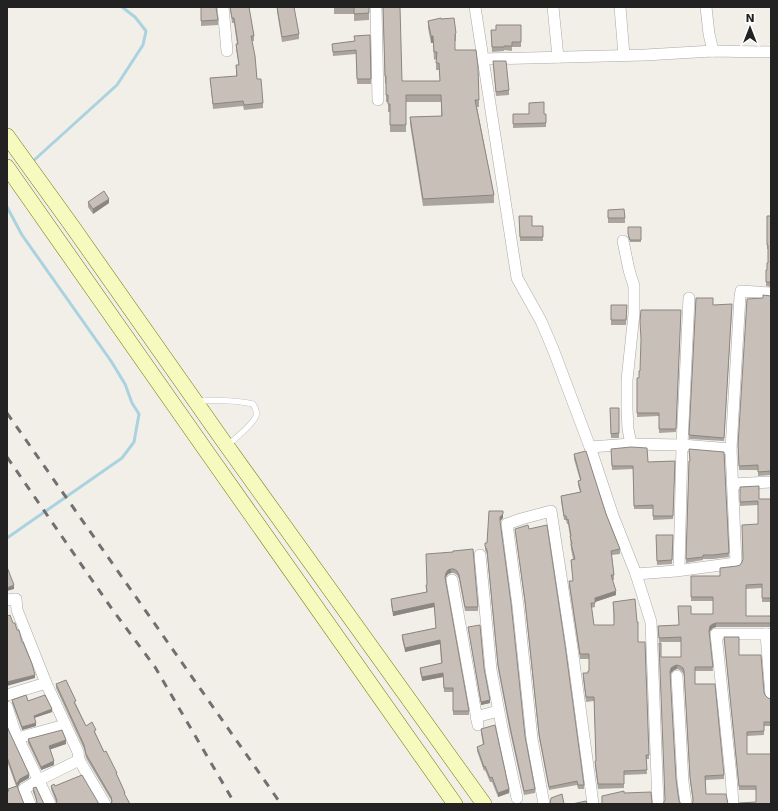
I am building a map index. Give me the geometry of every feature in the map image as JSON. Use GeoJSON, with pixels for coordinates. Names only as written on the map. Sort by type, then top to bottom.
{"type":"FeatureCollection","features":[{"type":"Feature","properties":{"kind":"street"},"geometry":{"type":"LineString","coordinates":[[223,7],[227,51]]}},
{"type":"Feature","properties":{"kind":"street"},"geometry":{"type":"LineString","coordinates":[[376,7],[378,100]]}},
{"type":"Feature","properties":{"kind":"street"},"geometry":{"type":"LineString","coordinates":[[475,7],[517,278],[541,321],[556,356],[590,447],[613,516],[636,574],[651,622],[658,804]]}},
{"type":"Feature","properties":{"kind":"street"},"geometry":{"type":"LineString","coordinates":[[553,7],[558,57]]}},
{"type":"Feature","properties":{"kind":"street"},"geometry":{"type":"LineString","coordinates":[[620,7],[624,55]]}},
{"type":"Feature","properties":{"kind":"street"},"geometry":{"type":"LineString","coordinates":[[706,7],[709,34],[713,51]]}},
{"type":"Feature","properties":{"kind":"street"},"geometry":{"type":"LineString","coordinates":[[484,59],[645,55],[713,51],[771,52]]}},
{"type":"Feature","properties":{"kind":"street"},"geometry":{"type":"LineString","coordinates":[[7,136],[226,446],[484,804]]}},
{"type":"Feature","properties":{"kind":"street"},"geometry":{"type":"LineString","coordinates":[[7,166],[455,804]]}},
{"type":"Feature","properties":{"kind":"street"},"geometry":{"type":"LineString","coordinates":[[623,241],[634,286],[634,314],[627,380],[628,423],[631,444]]}},
{"type":"Feature","properties":{"kind":"street"},"geometry":{"type":"LineString","coordinates":[[636,574],[736,563],[731,449],[741,291],[771,293]]}},
{"type":"Feature","properties":{"kind":"street"},"geometry":{"type":"LineString","coordinates":[[679,570],[682,445],[689,298]]}},
{"type":"Feature","properties":{"kind":"street"},"geometry":{"type":"LineString","coordinates":[[590,447],[631,444],[682,445],[731,449]]}},
{"type":"Feature","properties":{"kind":"street"},"geometry":{"type":"LineString","coordinates":[[733,484],[771,482]]}},
{"type":"Feature","properties":{"kind":"street"},"geometry":{"type":"LineString","coordinates":[[544,804],[532,739],[518,606],[507,524],[551,512],[572,648],[593,804]]}},
{"type":"Feature","properties":{"kind":"street"},"geometry":{"type":"LineString","coordinates":[[480,555],[491,670],[498,711],[518,798]]}},
{"type":"Feature","properties":{"kind":"street"},"geometry":{"type":"LineString","coordinates":[[452,580],[477,721],[498,711]]}},
{"type":"Feature","properties":{"kind":"street"},"geometry":{"type":"LineString","coordinates":[[7,600],[16,599],[17,610],[46,683],[78,752],[79,760],[105,804]]}},
{"type":"Feature","properties":{"kind":"street"},"geometry":{"type":"LineString","coordinates":[[733,804],[731,768],[716,634],[768,634],[771,696]]}},
{"type":"Feature","properties":{"kind":"street"},"geometry":{"type":"LineString","coordinates":[[677,676],[686,804]]}},
{"type":"Feature","properties":{"kind":"street"},"geometry":{"type":"LineString","coordinates":[[7,695],[46,683]]}},
{"type":"Feature","properties":{"kind":"street"},"geometry":{"type":"LineString","coordinates":[[7,707],[14,735],[50,804]]}},
{"type":"Feature","properties":{"kind":"street"},"geometry":{"type":"LineString","coordinates":[[14,735],[65,725]]}},
{"type":"Feature","properties":{"kind":"street"},"geometry":{"type":"LineString","coordinates":[[30,804],[24,789],[38,780],[79,760]]}},
{"type":"Feature","properties":{"kind":"lane"},"geometry":{"type":"LineString","coordinates":[[195,401],[210,400],[245,402],[253,404],[256,408],[257,414],[253,422],[226,446]]}},
{"type":"Feature","properties":{"kind":"building"},"geometry":{"type":"Polygon","coordinates":[[[201,7],[216,7],[218,20],[201,21],[201,7]]]}},
{"type":"Feature","properties":{"kind":"building"},"geometry":{"type":"Polygon","coordinates":[[[230,7],[249,7],[254,36],[251,36],[257,79],[261,79],[263,103],[244,105],[243,101],[213,104],[210,78],[237,76],[236,65],[239,65],[236,44],[238,44],[234,18],[232,18],[230,7]]]}},
{"type":"Feature","properties":{"kind":"building"},"geometry":{"type":"Polygon","coordinates":[[[277,7],[294,7],[299,34],[282,37],[277,7]]]}},
{"type":"Feature","properties":{"kind":"building"},"geometry":{"type":"Polygon","coordinates":[[[354,7],[369,7],[369,13],[354,14],[354,7]]]}},
{"type":"Feature","properties":{"kind":"building"},"geometry":{"type":"Polygon","coordinates":[[[383,7],[400,7],[402,81],[440,81],[439,63],[436,63],[437,52],[434,52],[433,36],[431,36],[428,21],[441,18],[454,18],[456,33],[455,50],[476,50],[479,100],[475,100],[494,195],[423,199],[410,117],[442,116],[441,95],[406,95],[406,125],[390,125],[390,104],[388,104],[388,95],[386,95],[383,7]]]}},
{"type":"Feature","properties":{"kind":"building"},"geometry":{"type":"Polygon","coordinates":[[[496,25],[521,25],[521,42],[512,42],[512,46],[492,47],[491,30],[496,30],[496,25]]]}},
{"type":"Feature","properties":{"kind":"building"},"geometry":{"type":"Polygon","coordinates":[[[370,35],[371,79],[357,79],[356,50],[333,52],[332,44],[355,41],[354,36],[370,35]]]}},
{"type":"Feature","properties":{"kind":"building"},"geometry":{"type":"Polygon","coordinates":[[[493,61],[506,61],[509,90],[496,92],[493,61]]]}},
{"type":"Feature","properties":{"kind":"building"},"geometry":{"type":"Polygon","coordinates":[[[544,102],[546,123],[513,124],[513,114],[529,114],[529,103],[544,102]]]}},
{"type":"Feature","properties":{"kind":"building"},"geometry":{"type":"Polygon","coordinates":[[[104,191],[109,199],[93,209],[88,202],[104,191]]]}},
{"type":"Feature","properties":{"kind":"building"},"geometry":{"type":"Polygon","coordinates":[[[624,209],[625,218],[608,218],[608,210],[624,209]]]}},
{"type":"Feature","properties":{"kind":"building"},"geometry":{"type":"Polygon","coordinates":[[[519,216],[532,216],[532,226],[543,226],[543,237],[520,237],[519,216]]]}},
{"type":"Feature","properties":{"kind":"building"},"geometry":{"type":"Polygon","coordinates":[[[767,216],[771,216],[771,282],[766,282],[766,270],[768,263],[767,216]]]}},
{"type":"Feature","properties":{"kind":"building"},"geometry":{"type":"Polygon","coordinates":[[[628,227],[641,227],[641,240],[630,240],[628,227]]]}},
{"type":"Feature","properties":{"kind":"building"},"geometry":{"type":"Polygon","coordinates":[[[763,295],[771,296],[771,471],[758,472],[758,465],[739,466],[738,445],[747,299],[763,298],[763,295]]]}},
{"type":"Feature","properties":{"kind":"building"},"geometry":{"type":"Polygon","coordinates":[[[696,298],[713,298],[713,305],[732,304],[724,438],[689,435],[696,298]]]}},
{"type":"Feature","properties":{"kind":"building"},"geometry":{"type":"Polygon","coordinates":[[[611,305],[627,305],[626,320],[611,320],[611,305]]]}},
{"type":"Feature","properties":{"kind":"building"},"geometry":{"type":"Polygon","coordinates":[[[641,310],[681,310],[676,429],[659,429],[659,413],[637,413],[637,378],[639,378],[640,371],[641,310]]]}},
{"type":"Feature","properties":{"kind":"building"},"geometry":{"type":"Polygon","coordinates":[[[610,408],[619,408],[619,433],[611,434],[610,408]]]}},
{"type":"Feature","properties":{"kind":"building"},"geometry":{"type":"Polygon","coordinates":[[[631,447],[647,448],[648,462],[675,461],[673,516],[653,516],[653,505],[634,506],[633,466],[612,466],[611,449],[631,447]]]}},
{"type":"Feature","properties":{"kind":"building"},"geometry":{"type":"Polygon","coordinates":[[[689,449],[724,452],[729,553],[703,555],[703,557],[686,559],[690,461],[689,449]]]}},
{"type":"Feature","properties":{"kind":"building"},"geometry":{"type":"Polygon","coordinates":[[[586,451],[606,514],[620,549],[611,551],[614,575],[611,575],[616,591],[595,598],[595,603],[591,603],[594,625],[614,625],[613,602],[635,599],[638,622],[638,642],[645,642],[649,755],[646,755],[647,770],[624,771],[624,784],[598,784],[595,761],[594,697],[586,697],[583,673],[588,673],[589,671],[589,654],[580,654],[569,581],[573,581],[571,560],[575,559],[571,544],[568,519],[567,520],[566,516],[564,516],[561,496],[581,492],[578,481],[581,480],[574,454],[586,451]]]}},
{"type":"Feature","properties":{"kind":"building"},"geometry":{"type":"Polygon","coordinates":[[[759,486],[759,499],[771,499],[771,598],[762,598],[762,584],[746,585],[746,616],[771,616],[771,623],[713,624],[710,626],[709,631],[713,667],[695,667],[695,684],[715,684],[724,775],[705,776],[706,794],[726,794],[728,804],[691,804],[693,799],[690,777],[684,671],[683,668],[677,665],[671,668],[670,672],[676,779],[679,801],[681,804],[663,804],[665,800],[659,643],[661,643],[661,657],[681,657],[681,637],[659,638],[658,626],[679,625],[678,606],[691,606],[691,614],[713,614],[713,597],[691,597],[691,576],[720,576],[720,568],[740,565],[743,559],[742,525],[758,524],[758,501],[740,502],[740,487],[759,486]]]}},
{"type":"Feature","properties":{"kind":"building"},"geometry":{"type":"Polygon","coordinates":[[[489,511],[503,511],[500,521],[511,603],[525,736],[535,789],[524,791],[498,665],[487,550],[485,546],[485,543],[487,543],[489,511]]]}},
{"type":"Feature","properties":{"kind":"building"},"geometry":{"type":"Polygon","coordinates":[[[528,525],[529,529],[547,525],[584,785],[578,785],[577,781],[549,787],[539,734],[525,601],[515,529],[528,525]]]}},
{"type":"Feature","properties":{"kind":"building"},"geometry":{"type":"Polygon","coordinates":[[[656,535],[673,535],[672,560],[657,561],[656,535]]]}},
{"type":"Feature","properties":{"kind":"building"},"geometry":{"type":"Polygon","coordinates":[[[473,549],[478,607],[465,607],[457,571],[454,569],[448,570],[445,577],[469,711],[453,711],[453,688],[444,688],[443,673],[422,677],[420,668],[442,663],[440,640],[405,648],[402,635],[436,628],[434,603],[393,612],[391,599],[427,592],[426,554],[473,549]]]}},
{"type":"Feature","properties":{"kind":"building"},"geometry":{"type":"Polygon","coordinates":[[[7,567],[14,585],[7,588],[7,567]]]}},
{"type":"Feature","properties":{"kind":"building"},"geometry":{"type":"Polygon","coordinates":[[[10,615],[17,630],[19,630],[35,675],[7,682],[7,616],[10,615]]]}},
{"type":"Feature","properties":{"kind":"building"},"geometry":{"type":"Polygon","coordinates":[[[480,625],[484,668],[490,700],[481,702],[468,627],[480,625]]]}},
{"type":"Feature","properties":{"kind":"building"},"geometry":{"type":"Polygon","coordinates":[[[724,637],[739,637],[739,655],[761,655],[764,692],[768,698],[771,699],[771,722],[764,722],[764,731],[747,732],[747,754],[771,754],[771,804],[738,804],[756,802],[756,786],[739,786],[724,637]]]}},
{"type":"Feature","properties":{"kind":"building"},"geometry":{"type":"Polygon","coordinates":[[[66,680],[76,701],[74,702],[86,726],[92,722],[96,730],[94,731],[104,752],[106,751],[117,773],[124,793],[130,804],[111,804],[111,797],[86,754],[84,745],[56,684],[66,680]]]}},
{"type":"Feature","properties":{"kind":"building"},"geometry":{"type":"Polygon","coordinates":[[[26,695],[28,701],[45,695],[52,709],[34,716],[36,723],[22,727],[12,700],[26,695]]]}},
{"type":"Feature","properties":{"kind":"building"},"geometry":{"type":"Polygon","coordinates":[[[495,725],[509,789],[498,793],[492,777],[490,778],[485,766],[484,767],[477,747],[484,744],[481,729],[495,725]]]}},
{"type":"Feature","properties":{"kind":"building"},"geometry":{"type":"Polygon","coordinates":[[[7,726],[29,774],[20,779],[17,785],[7,757],[7,726]]]}},
{"type":"Feature","properties":{"kind":"building"},"geometry":{"type":"Polygon","coordinates":[[[62,730],[66,740],[49,746],[54,761],[41,767],[28,739],[62,730]]]}},
{"type":"Feature","properties":{"kind":"building"},"geometry":{"type":"Polygon","coordinates":[[[82,775],[99,804],[56,804],[57,800],[51,786],[54,784],[55,786],[82,775]]]}},
{"type":"Feature","properties":{"kind":"building"},"geometry":{"type":"Polygon","coordinates":[[[17,786],[24,804],[7,804],[8,789],[17,786]]]}},
{"type":"Feature","properties":{"kind":"building"},"geometry":{"type":"Polygon","coordinates":[[[36,787],[44,804],[36,804],[37,802],[33,788],[36,787]]]}},
{"type":"Feature","properties":{"kind":"building"},"geometry":{"type":"Polygon","coordinates":[[[624,791],[624,793],[651,792],[653,804],[602,804],[602,796],[624,791]]]}},
{"type":"Feature","properties":{"kind":"building"},"geometry":{"type":"Polygon","coordinates":[[[562,794],[564,804],[550,804],[551,798],[562,794]]]}},
{"type":"Feature","properties":{"kind":"building"},"geometry":{"type":"Polygon","coordinates":[[[586,801],[587,804],[572,804],[586,801]]]}},
{"type":"Feature","properties":{"kind":"waterway"},"geometry":{"type":"LineString","coordinates":[[32,162],[117,85],[143,45],[146,31],[135,17],[122,7]]}},
{"type":"Feature","properties":{"kind":"waterway"},"geometry":{"type":"LineString","coordinates":[[7,207],[22,235],[111,361],[125,384],[132,403],[139,414],[134,442],[122,458],[7,538]]}},
{"type":"Feature","properties":{"kind":"railway"},"geometry":{"type":"LineString","coordinates":[[7,413],[281,804]]}},
{"type":"Feature","properties":{"kind":"railway"},"geometry":{"type":"LineString","coordinates":[[7,457],[112,609],[155,667],[235,804]]}}]}
